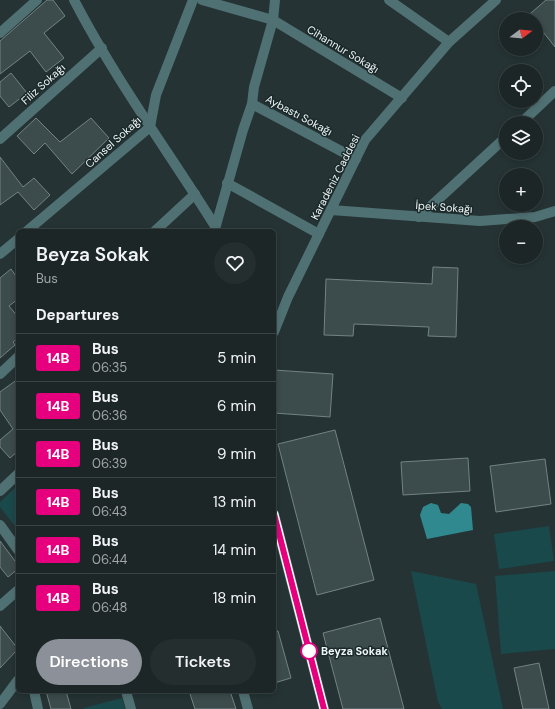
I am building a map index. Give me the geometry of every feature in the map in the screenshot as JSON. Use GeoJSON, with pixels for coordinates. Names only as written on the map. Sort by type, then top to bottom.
{"type":"FeatureCollection","features":[{"type":"Feature","properties":{"kind":"street"},"geometry":{"type":"LineString","coordinates":[[0,33],[36,0]]}},
{"type":"Feature","properties":{"kind":"street"},"geometry":{"type":"LineString","coordinates":[[74,0],[150,127],[195,194],[215,228]]}},
{"type":"Feature","properties":{"kind":"street","name":"Cansel Sokağı"},"geometry":{"type":"LineString","coordinates":[[29,229],[150,127],[156,95],[193,0]]}},
{"type":"Feature","properties":{"kind":"street","name":"Cihannur Sokağı"},"geometry":{"type":"LineString","coordinates":[[202,0],[273,20],[402,98]]}},
{"type":"Feature","properties":{"kind":"street"},"geometry":{"type":"LineString","coordinates":[[215,228],[227,183],[252,104],[254,87],[273,20],[275,0]]}},
{"type":"Feature","properties":{"kind":"street"},"geometry":{"type":"LineString","coordinates":[[389,0],[449,42]]}},
{"type":"Feature","properties":{"kind":"street","name":"Karadeniz Caddesi"},"geometry":{"type":"LineString","coordinates":[[276,327],[288,297],[365,140],[449,42],[496,0]]}},
{"type":"Feature","properties":{"kind":"street","name":"Filiz Sokağı"},"geometry":{"type":"LineString","coordinates":[[0,139],[102,48]]}},
{"type":"Feature","properties":{"kind":"street"},"geometry":{"type":"LineString","coordinates":[[528,116],[555,91]]}},
{"type":"Feature","properties":{"kind":"street","name":"Aybastı Sokağı"},"geometry":{"type":"LineString","coordinates":[[252,104],[356,159]]}},
{"type":"Feature","properties":{"kind":"street"},"geometry":{"type":"LineString","coordinates":[[419,217],[499,143]]}},
{"type":"Feature","properties":{"kind":"street"},"geometry":{"type":"LineString","coordinates":[[227,183],[319,234]]}},
{"type":"Feature","properties":{"kind":"street"},"geometry":{"type":"LineString","coordinates":[[157,229],[195,194]]}},
{"type":"Feature","properties":{"kind":"street","name":"İpek Sokağı"},"geometry":{"type":"LineString","coordinates":[[331,210],[480,221],[535,218],[555,211]]}},
{"type":"Feature","properties":{"kind":"street"},"geometry":{"type":"LineString","coordinates":[[0,254],[16,241]]}},
{"type":"Feature","properties":{"kind":"street"},"geometry":{"type":"LineString","coordinates":[[0,374],[16,359]]}},
{"type":"Feature","properties":{"kind":"street"},"geometry":{"type":"LineString","coordinates":[[0,491],[16,476]]}},
{"type":"Feature","properties":{"kind":"street"},"geometry":{"type":"LineString","coordinates":[[276,522],[324,709]]}},
{"type":"Feature","properties":{"kind":"street"},"geometry":{"type":"LineString","coordinates":[[0,525],[16,547]]}},
{"type":"Feature","properties":{"kind":"street"},"geometry":{"type":"LineString","coordinates":[[0,606],[16,592]]}},
{"type":"Feature","properties":{"kind":"street"},"geometry":{"type":"LineString","coordinates":[[0,704],[16,683]]}},
{"type":"Feature","properties":{"kind":"street"},"geometry":{"type":"LineString","coordinates":[[34,693],[38,709]]}},
{"type":"Feature","properties":{"kind":"street"},"geometry":{"type":"LineString","coordinates":[[127,693],[131,709]]}},
{"type":"Feature","properties":{"kind":"street"},"geometry":{"type":"LineString","coordinates":[[244,693],[248,709]]}},
{"type":"Feature","properties":{"kind":"shaded area"},"geometry":{"type":"Polygon","coordinates":[[[16,487],[16,527],[0,507],[0,502],[16,487]]]}},
{"type":"Feature","properties":{"kind":"shaded area"},"geometry":{"type":"Polygon","coordinates":[[[431,503],[438,505],[441,513],[449,514],[461,503],[468,504],[471,507],[473,530],[427,539],[420,515],[423,507],[431,503]]]}},
{"type":"Feature","properties":{"kind":"shaded area"},"geometry":{"type":"Polygon","coordinates":[[[549,526],[554,561],[499,569],[494,534],[549,526]]]}},
{"type":"Feature","properties":{"kind":"shaded area"},"geometry":{"type":"Polygon","coordinates":[[[411,571],[476,584],[503,709],[442,709],[438,702],[411,571]]]}},
{"type":"Feature","properties":{"kind":"shaded area"},"geometry":{"type":"Polygon","coordinates":[[[555,571],[555,649],[501,654],[495,576],[555,571]]]}},
{"type":"Feature","properties":{"kind":"shaded area"},"geometry":{"type":"Polygon","coordinates":[[[122,698],[125,709],[84,709],[84,708],[122,698]]]}},
{"type":"Feature","properties":{"kind":"building"},"geometry":{"type":"Polygon","coordinates":[[[47,0],[53,0],[65,16],[44,33],[64,58],[46,72],[30,51],[0,74],[0,41],[47,0]]]}},
{"type":"Feature","properties":{"kind":"building"},"geometry":{"type":"Polygon","coordinates":[[[546,0],[555,0],[555,47],[543,32],[543,12],[532,12],[546,0]]]}},
{"type":"Feature","properties":{"kind":"building"},"geometry":{"type":"Polygon","coordinates":[[[11,73],[27,93],[9,107],[0,96],[0,82],[11,73]]]}},
{"type":"Feature","properties":{"kind":"building"},"geometry":{"type":"Polygon","coordinates":[[[36,118],[60,142],[91,118],[109,138],[72,174],[45,143],[34,154],[17,136],[36,118]]]}},
{"type":"Feature","properties":{"kind":"building"},"geometry":{"type":"Polygon","coordinates":[[[0,157],[23,187],[34,178],[50,195],[34,210],[18,192],[0,205],[0,157]]]}},
{"type":"Feature","properties":{"kind":"building"},"geometry":{"type":"Polygon","coordinates":[[[433,267],[458,268],[456,337],[428,336],[429,327],[354,324],[353,336],[324,335],[326,279],[432,284],[433,267]]]}},
{"type":"Feature","properties":{"kind":"building"},"geometry":{"type":"Polygon","coordinates":[[[11,269],[16,276],[16,301],[9,306],[16,315],[16,340],[13,342],[15,345],[0,358],[0,278],[11,269]]]}},
{"type":"Feature","properties":{"kind":"building"},"geometry":{"type":"Polygon","coordinates":[[[276,370],[333,374],[330,417],[276,413],[276,370]]]}},
{"type":"Feature","properties":{"kind":"building"},"geometry":{"type":"Polygon","coordinates":[[[16,380],[16,453],[10,458],[0,447],[0,440],[13,429],[0,410],[0,392],[16,380]]]}},
{"type":"Feature","properties":{"kind":"building"},"geometry":{"type":"Polygon","coordinates":[[[335,430],[374,580],[317,595],[278,444],[335,430]]]}},
{"type":"Feature","properties":{"kind":"building"},"geometry":{"type":"Polygon","coordinates":[[[468,458],[470,491],[403,495],[401,462],[468,458]]]}},
{"type":"Feature","properties":{"kind":"building"},"geometry":{"type":"Polygon","coordinates":[[[545,459],[551,504],[496,512],[490,466],[545,459]]]}},
{"type":"Feature","properties":{"kind":"building"},"geometry":{"type":"Polygon","coordinates":[[[0,541],[16,562],[16,571],[8,577],[0,567],[0,541]]]}},
{"type":"Feature","properties":{"kind":"building"},"geometry":{"type":"Polygon","coordinates":[[[380,618],[404,709],[343,709],[323,633],[380,618]]]}},
{"type":"Feature","properties":{"kind":"building"},"geometry":{"type":"Polygon","coordinates":[[[0,626],[16,646],[16,651],[0,668],[0,626]]]}},
{"type":"Feature","properties":{"kind":"building"},"geometry":{"type":"Polygon","coordinates":[[[276,631],[278,631],[291,678],[276,682],[276,631]]]}},
{"type":"Feature","properties":{"kind":"building"},"geometry":{"type":"Polygon","coordinates":[[[539,663],[549,709],[523,709],[514,668],[539,663]]]}},
{"type":"Feature","properties":{"kind":"building"},"geometry":{"type":"Polygon","coordinates":[[[47,693],[67,693],[71,709],[51,709],[47,693]]]}},
{"type":"Feature","properties":{"kind":"building"},"geometry":{"type":"Polygon","coordinates":[[[190,693],[231,693],[236,709],[195,709],[190,693]]]}},
{"type":"Feature","properties":{"kind":"bus line","name":"14B"},"geometry":{"type":"LineString","coordinates":[[276,522],[324,709]]}},
{"type":"Feature","properties":{"kind":"place","name":"Beyza Sokak"},"geometry":{"type":"Point","coordinates":[309,651]}}]}
